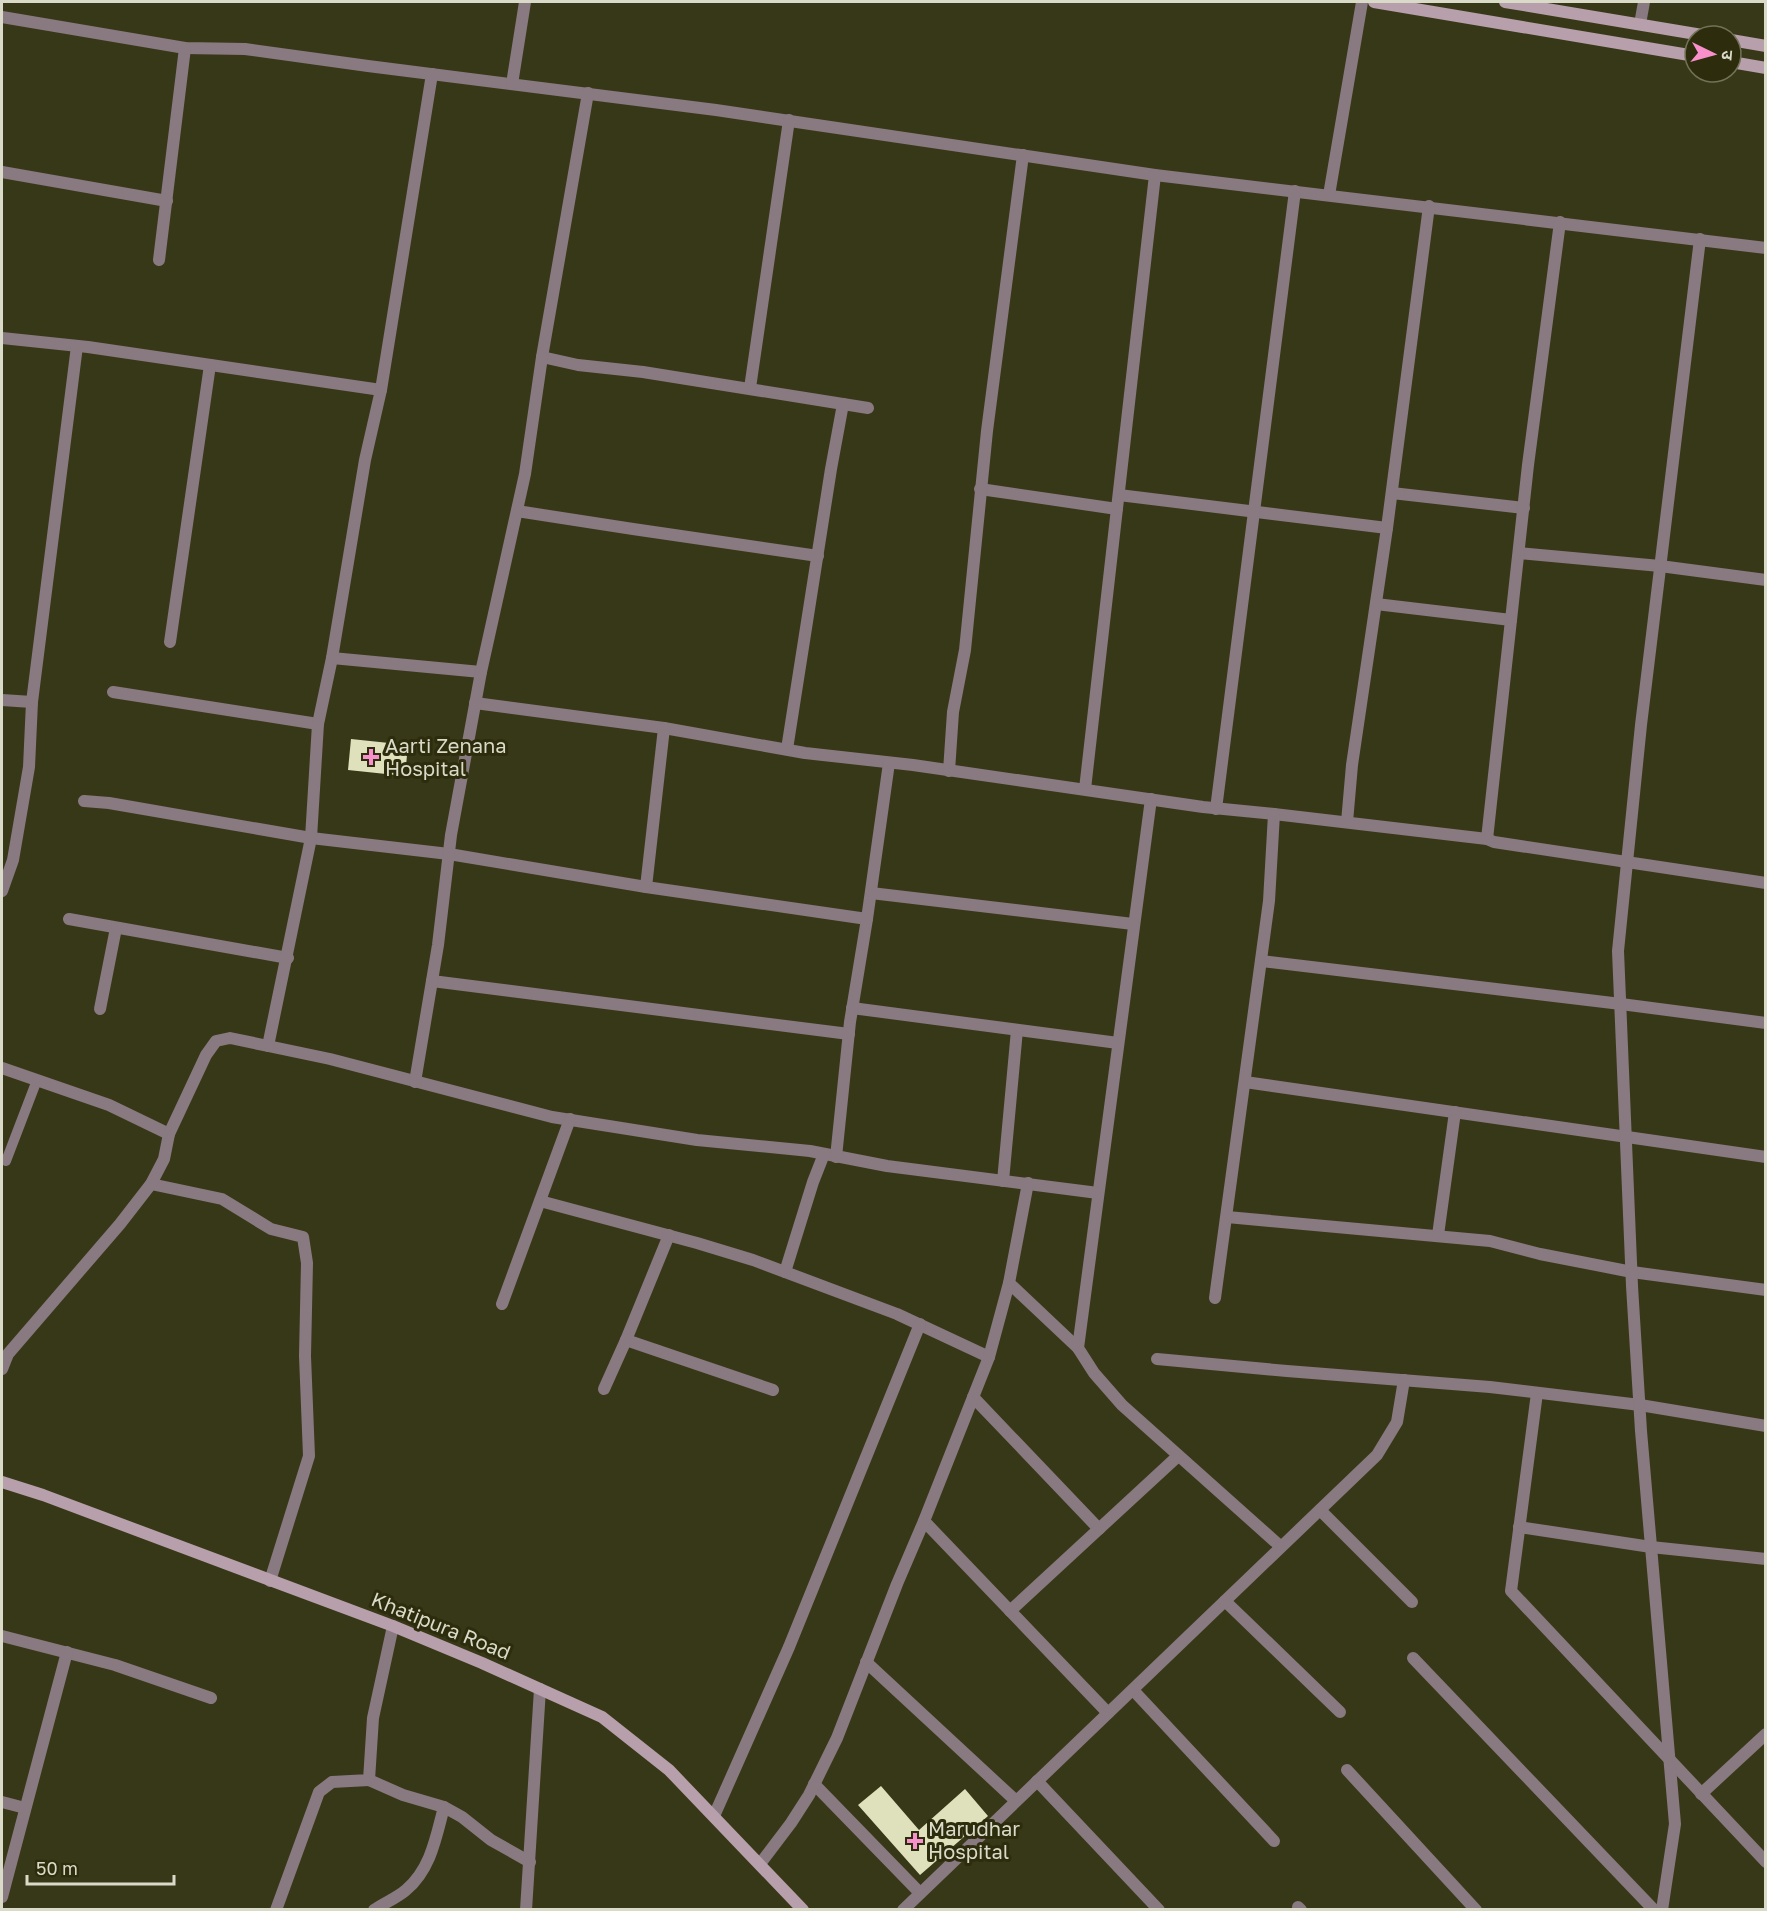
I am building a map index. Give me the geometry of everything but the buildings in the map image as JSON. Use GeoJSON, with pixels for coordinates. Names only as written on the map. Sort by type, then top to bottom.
{"type":"FeatureCollection","features":[{"type":"Feature","properties":{"kind":"main road"},"geometry":{"type":"LineString","coordinates":[[1374,2],[1683,54]]}},
{"type":"Feature","properties":{"kind":"main road"},"geometry":{"type":"LineString","coordinates":[[1505,2],[1683,32]]}},
{"type":"Feature","properties":{"kind":"main road"},"geometry":{"type":"LineString","coordinates":[[1743,42],[1766,46]]}},
{"type":"Feature","properties":{"kind":"main road"},"geometry":{"type":"LineString","coordinates":[[1743,64],[1766,68]]}},
{"type":"Feature","properties":{"kind":"main road","name":"Khatipura Road"},"geometry":{"type":"LineString","coordinates":[[2,1482],[43,1495],[393,1626],[602,1717],[669,1770],[803,1910]]}},
{"type":"Feature","properties":{"kind":"street"},"geometry":{"type":"LineString","coordinates":[[512,84],[525,2]]}},
{"type":"Feature","properties":{"kind":"street"},"geometry":{"type":"LineString","coordinates":[[1329,195],[1362,2]]}},
{"type":"Feature","properties":{"kind":"street"},"geometry":{"type":"LineString","coordinates":[[1640,24],[1644,2]]}},
{"type":"Feature","properties":{"kind":"street"},"geometry":{"type":"LineString","coordinates":[[2,17],[185,48],[245,49],[789,120],[1155,175],[1766,248]]}},
{"type":"Feature","properties":{"kind":"street"},"geometry":{"type":"LineString","coordinates":[[159,260],[185,48]]}},
{"type":"Feature","properties":{"kind":"street"},"geometry":{"type":"LineString","coordinates":[[268,1046],[311,838],[318,724],[332,658],[365,460],[381,390],[432,74]]}},
{"type":"Feature","properties":{"kind":"street"},"geometry":{"type":"LineString","coordinates":[[415,1082],[432,981],[448,854],[481,672],[517,511],[588,93]]}},
{"type":"Feature","properties":{"kind":"street"},"geometry":{"type":"LineString","coordinates":[[750,388],[789,120]]}},
{"type":"Feature","properties":{"kind":"street"},"geometry":{"type":"LineString","coordinates":[[949,771],[953,712],[965,650],[980,489],[1023,155]]}},
{"type":"Feature","properties":{"kind":"street"},"geometry":{"type":"LineString","coordinates":[[2,172],[167,201]]}},
{"type":"Feature","properties":{"kind":"street"},"geometry":{"type":"LineString","coordinates":[[1085,789],[1155,175]]}},
{"type":"Feature","properties":{"kind":"street"},"geometry":{"type":"LineString","coordinates":[[1216,808],[1295,191]]}},
{"type":"Feature","properties":{"kind":"street"},"geometry":{"type":"LineString","coordinates":[[1347,822],[1352,765],[1392,493],[1428,206]]}},
{"type":"Feature","properties":{"kind":"street"},"geometry":{"type":"LineString","coordinates":[[1487,839],[1524,508],[1560,222]]}},
{"type":"Feature","properties":{"kind":"street"},"geometry":{"type":"LineString","coordinates":[[1662,1910],[1675,1824],[1640,1405],[1618,951],[1641,725],[1700,239]]}},
{"type":"Feature","properties":{"kind":"street"},"geometry":{"type":"LineString","coordinates":[[2,338],[78,346],[381,390]]}},
{"type":"Feature","properties":{"kind":"street"},"geometry":{"type":"LineString","coordinates":[[2,891],[13,860],[29,767],[32,702],[78,346]]}},
{"type":"Feature","properties":{"kind":"street"},"geometry":{"type":"LineString","coordinates":[[542,357],[578,365],[643,372],[868,408]]}},
{"type":"Feature","properties":{"kind":"street"},"geometry":{"type":"LineString","coordinates":[[170,642],[210,365]]}},
{"type":"Feature","properties":{"kind":"street"},"geometry":{"type":"LineString","coordinates":[[787,749],[843,404]]}},
{"type":"Feature","properties":{"kind":"street"},"geometry":{"type":"LineString","coordinates":[[980,489],[1117,509]]}},
{"type":"Feature","properties":{"kind":"street"},"geometry":{"type":"LineString","coordinates":[[1392,493],[1524,508]]}},
{"type":"Feature","properties":{"kind":"street"},"geometry":{"type":"LineString","coordinates":[[1119,495],[1387,528]]}},
{"type":"Feature","properties":{"kind":"street"},"geometry":{"type":"LineString","coordinates":[[517,511],[818,556]]}},
{"type":"Feature","properties":{"kind":"street"},"geometry":{"type":"LineString","coordinates":[[1519,553],[1660,566],[1766,580]]}},
{"type":"Feature","properties":{"kind":"street"},"geometry":{"type":"LineString","coordinates":[[1376,604],[1511,620]]}},
{"type":"Feature","properties":{"kind":"street"},"geometry":{"type":"LineString","coordinates":[[332,658],[481,672]]}},
{"type":"Feature","properties":{"kind":"street"},"geometry":{"type":"LineString","coordinates":[[113,692],[318,724]]}},
{"type":"Feature","properties":{"kind":"street"},"geometry":{"type":"LineString","coordinates":[[2,700],[32,702]]}},
{"type":"Feature","properties":{"kind":"street"},"geometry":{"type":"LineString","coordinates":[[475,703],[1216,808],[1487,839],[1627,863],[1766,883]]}},
{"type":"Feature","properties":{"kind":"street"},"geometry":{"type":"LineString","coordinates":[[646,887],[664,728]]}},
{"type":"Feature","properties":{"kind":"street"},"geometry":{"type":"LineString","coordinates":[[785,1272],[813,1182],[830,1155],[889,763]]}},
{"type":"Feature","properties":{"kind":"street"},"geometry":{"type":"LineString","coordinates":[[1078,1347],[1151,799]]}},
{"type":"Feature","properties":{"kind":"street"},"geometry":{"type":"LineString","coordinates":[[84,801],[109,803],[311,838],[448,854],[646,887],[867,919]]}},
{"type":"Feature","properties":{"kind":"street"},"geometry":{"type":"LineString","coordinates":[[1215,1298],[1269,901],[1274,814]]}},
{"type":"Feature","properties":{"kind":"street"},"geometry":{"type":"LineString","coordinates":[[871,893],[1133,924]]}},
{"type":"Feature","properties":{"kind":"street"},"geometry":{"type":"LineString","coordinates":[[69,919],[288,958]]}},
{"type":"Feature","properties":{"kind":"street"},"geometry":{"type":"LineString","coordinates":[[100,1009],[116,928]]}},
{"type":"Feature","properties":{"kind":"street"},"geometry":{"type":"LineString","coordinates":[[1261,961],[1766,1023]]}},
{"type":"Feature","properties":{"kind":"street"},"geometry":{"type":"LineString","coordinates":[[432,981],[849,1034]]}},
{"type":"Feature","properties":{"kind":"street"},"geometry":{"type":"LineString","coordinates":[[852,1008],[1118,1043]]}},
{"type":"Feature","properties":{"kind":"street"},"geometry":{"type":"LineString","coordinates":[[1003,1181],[1017,1030]]}},
{"type":"Feature","properties":{"kind":"street"},"geometry":{"type":"LineString","coordinates":[[2,1369],[8,1354],[120,1224],[151,1184],[164,1159],[169,1134],[206,1055],[216,1041],[230,1038],[330,1059],[552,1117],[697,1140],[830,1155],[887,1166],[1098,1193]]}},
{"type":"Feature","properties":{"kind":"street"},"geometry":{"type":"LineString","coordinates":[[2,1068],[109,1105],[169,1134]]}},
{"type":"Feature","properties":{"kind":"street"},"geometry":{"type":"LineString","coordinates":[[1245,1082],[1766,1156]]}},
{"type":"Feature","properties":{"kind":"street"},"geometry":{"type":"LineString","coordinates":[[1438,1236],[1455,1112]]}},
{"type":"Feature","properties":{"kind":"street"},"geometry":{"type":"LineString","coordinates":[[502,1304],[570,1119]]}},
{"type":"Feature","properties":{"kind":"street"},"geometry":{"type":"LineString","coordinates":[[760,1864],[791,1824],[837,1738],[989,1357],[1009,1283],[1028,1183]]}},
{"type":"Feature","properties":{"kind":"street"},"geometry":{"type":"LineString","coordinates":[[151,1184],[222,1199],[271,1229],[303,1237],[307,1263],[304,1356],[309,1456],[270,1581]]}},
{"type":"Feature","properties":{"kind":"street"},"geometry":{"type":"LineString","coordinates":[[540,1201],[753,1260],[897,1314],[989,1357]]}},
{"type":"Feature","properties":{"kind":"street"},"geometry":{"type":"LineString","coordinates":[[1227,1217],[1490,1240],[1540,1254],[1632,1272],[1766,1290]]}},
{"type":"Feature","properties":{"kind":"street"},"geometry":{"type":"LineString","coordinates":[[604,1389],[669,1235]]}},
{"type":"Feature","properties":{"kind":"street"},"geometry":{"type":"LineString","coordinates":[[1009,1283],[1078,1347],[1094,1373],[1122,1405],[1280,1546]]}},
{"type":"Feature","properties":{"kind":"street"},"geometry":{"type":"LineString","coordinates":[[714,1816],[789,1647],[920,1324]]}},
{"type":"Feature","properties":{"kind":"street"},"geometry":{"type":"LineString","coordinates":[[626,1340],[773,1390]]}},
{"type":"Feature","properties":{"kind":"street"},"geometry":{"type":"LineString","coordinates":[[1157,1359],[1537,1393],[1640,1405],[1766,1426]]}},
{"type":"Feature","properties":{"kind":"street"},"geometry":{"type":"LineString","coordinates":[[903,1910],[1377,1455],[1397,1422],[1404,1380]]}},
{"type":"Feature","properties":{"kind":"street"},"geometry":{"type":"LineString","coordinates":[[1537,1393],[1511,1591],[1766,1862]]}},
{"type":"Feature","properties":{"kind":"street"},"geometry":{"type":"LineString","coordinates":[[973,1397],[1099,1528]]}},
{"type":"Feature","properties":{"kind":"street"},"geometry":{"type":"LineString","coordinates":[[1010,1611],[1178,1456]]}},
{"type":"Feature","properties":{"kind":"street"},"geometry":{"type":"LineString","coordinates":[[1320,1510],[1412,1602]]}},
{"type":"Feature","properties":{"kind":"street"},"geometry":{"type":"LineString","coordinates":[[924,1521],[1108,1713]]}},
{"type":"Feature","properties":{"kind":"street"},"geometry":{"type":"LineString","coordinates":[[1519,1527],[1651,1547],[1766,1559]]}},
{"type":"Feature","properties":{"kind":"street"},"geometry":{"type":"LineString","coordinates":[[1225,1601],[1340,1712]]}},
{"type":"Feature","properties":{"kind":"street"},"geometry":{"type":"LineString","coordinates":[[369,1780],[373,1718],[393,1626]]}},
{"type":"Feature","properties":{"kind":"street"},"geometry":{"type":"LineString","coordinates":[[2,1636],[115,1665],[211,1698]]}},
{"type":"Feature","properties":{"kind":"street"},"geometry":{"type":"LineString","coordinates":[[2,1897],[67,1652]]}},
{"type":"Feature","properties":{"kind":"street"},"geometry":{"type":"LineString","coordinates":[[1413,1658],[1654,1910]]}},
{"type":"Feature","properties":{"kind":"street"},"geometry":{"type":"LineString","coordinates":[[866,1662],[1015,1800]]}},
{"type":"Feature","properties":{"kind":"street"},"geometry":{"type":"LineString","coordinates":[[526,1910],[540,1689]]}},
{"type":"Feature","properties":{"kind":"street"},"geometry":{"type":"LineString","coordinates":[[1133,1690],[1274,1841]]}},
{"type":"Feature","properties":{"kind":"street"},"geometry":{"type":"LineString","coordinates":[[1701,1794],[1766,1734]]}},
{"type":"Feature","properties":{"kind":"street"},"geometry":{"type":"LineString","coordinates":[[1347,1770],[1476,1910]]}},
{"type":"Feature","properties":{"kind":"street"},"geometry":{"type":"LineString","coordinates":[[276,1910],[320,1792],[332,1782],[369,1780],[403,1795],[444,1807],[462,1817],[491,1840],[530,1862]]}},
{"type":"Feature","properties":{"kind":"street"},"geometry":{"type":"LineString","coordinates":[[1037,1781],[1155,1908]]}},
{"type":"Feature","properties":{"kind":"street"},"geometry":{"type":"LineString","coordinates":[[814,1784],[920,1893]]}},
{"type":"Feature","properties":{"kind":"street"},"geometry":{"type":"LineString","coordinates":[[2,1802],[25,1808]]}},
{"type":"Feature","properties":{"kind":"street"},"geometry":{"type":"LineString","coordinates":[[374,1910],[404,1892],[430,1860],[444,1807]]}},
{"type":"Feature","properties":{"kind":"lane"},"geometry":{"type":"LineString","coordinates":[[6,1161],[37,1080]]}},
{"type":"Feature","properties":{"kind":"place","name":"Aarti Zenana Hospital"},"geometry":{"type":"Point","coordinates":[371,757]}},
{"type":"Feature","properties":{"kind":"place","name":"Marudhar Hospital"},"geometry":{"type":"Point","coordinates":[915,1841]}}]}
